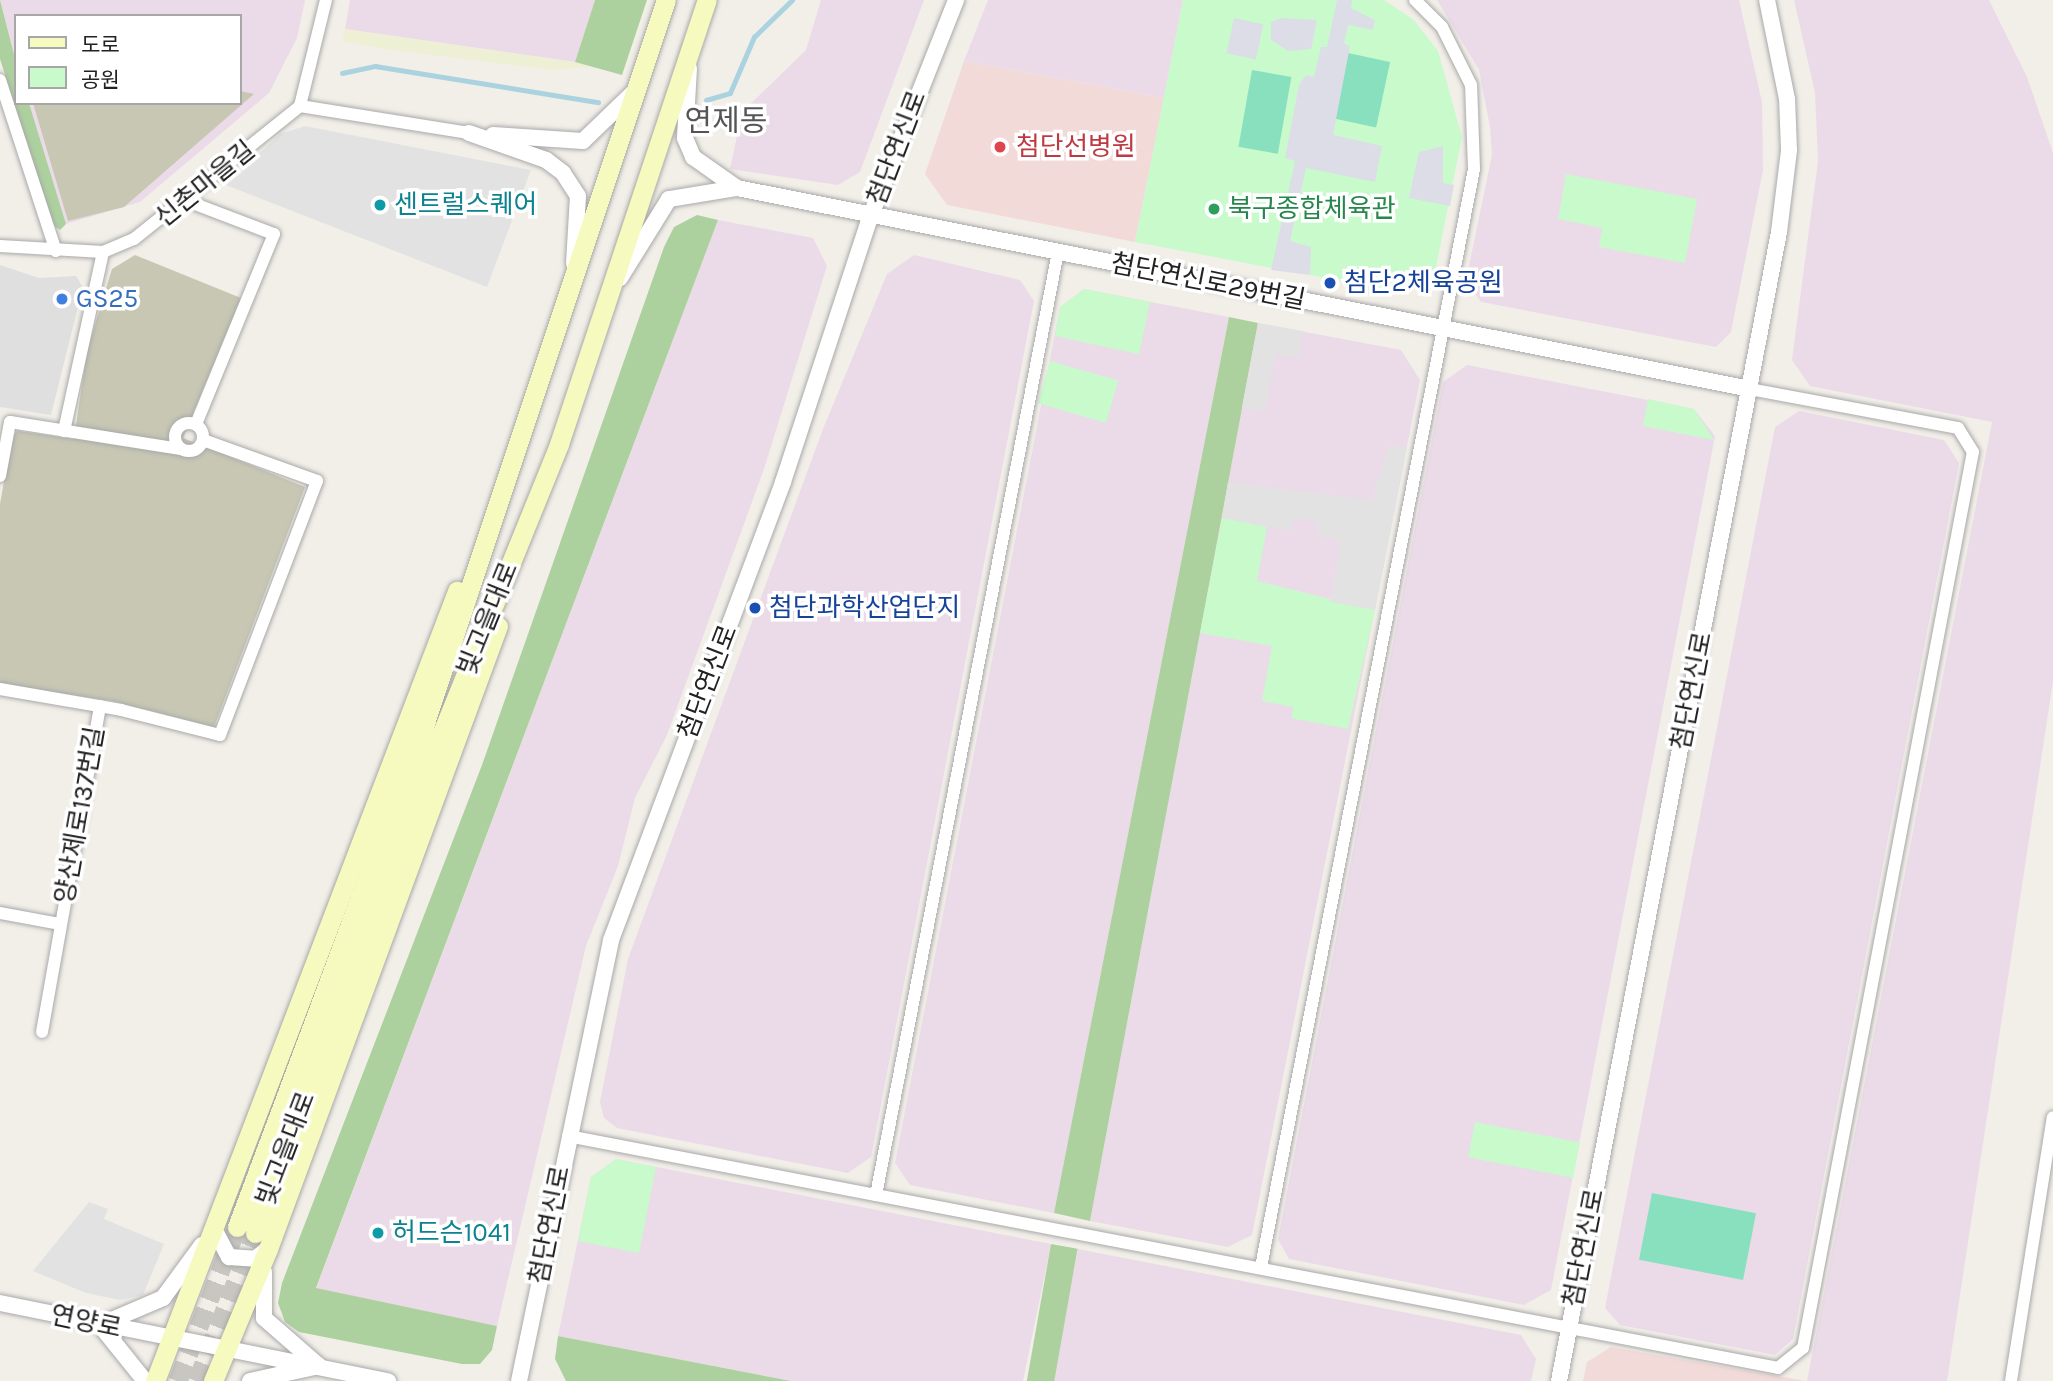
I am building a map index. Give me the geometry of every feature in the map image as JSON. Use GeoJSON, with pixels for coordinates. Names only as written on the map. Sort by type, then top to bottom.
{"type":"FeatureCollection","features":[{"type":"Feature","properties":{"kind":"main road","name":"빛고을대로"},"geometry":{"type":"LineString","coordinates":[[666,0],[573,288],[423,729],[246,1230],[559,444],[706,0]]}},
{"type":"Feature","properties":{"kind":"main road"},"geometry":{"type":"LineString","coordinates":[[155,1381],[398,734],[523,431]]}},
{"type":"Feature","properties":{"kind":"main road"},"geometry":{"type":"LineString","coordinates":[[213,1381],[268,1249],[460,741],[559,444]]}},
{"type":"Feature","properties":{"kind":"street"},"geometry":{"type":"LineString","coordinates":[[326,0],[300,106],[469,133],[583,141],[639,87]]}},
{"type":"Feature","properties":{"kind":"street","name":"첨단연신로"},"geometry":{"type":"LineString","coordinates":[[519,1381],[611,940],[783,482],[871,215],[956,0]]}},
{"type":"Feature","properties":{"kind":"street"},"geometry":{"type":"LineString","coordinates":[[1261,1267],[1474,169],[1476,116],[1462,61],[1443,27],[1415,0]]}},
{"type":"Feature","properties":{"kind":"street","name":"첨단연신로"},"geometry":{"type":"LineString","coordinates":[[1559,1381],[1750,389],[1789,150],[1779,36],[1767,0]]}},
{"type":"Feature","properties":{"kind":"street"},"geometry":{"type":"LineString","coordinates":[[690,53],[685,138],[693,157],[737,188]]}},
{"type":"Feature","properties":{"kind":"street"},"geometry":{"type":"LineString","coordinates":[[0,80],[56,251]]}},
{"type":"Feature","properties":{"kind":"street","name":"신촌마을길"},"geometry":{"type":"LineString","coordinates":[[0,246],[103,252],[134,239],[187,201],[300,106]]}},
{"type":"Feature","properties":{"kind":"street"},"geometry":{"type":"LineString","coordinates":[[469,133],[546,160],[563,173],[578,196],[573,288]]}},
{"type":"Feature","properties":{"kind":"street"},"geometry":{"type":"LineString","coordinates":[[609,298],[669,199],[737,188]]}},
{"type":"Feature","properties":{"kind":"street","name":"첨단연신로29번길"},"geometry":{"type":"LineString","coordinates":[[737,188],[1750,389]]}},
{"type":"Feature","properties":{"kind":"street"},"geometry":{"type":"LineString","coordinates":[[181,449],[176,432],[196,424],[274,234],[187,201]]}},
{"type":"Feature","properties":{"kind":"street"},"geometry":{"type":"LineString","coordinates":[[64,431],[103,252]]}},
{"type":"Feature","properties":{"kind":"street"},"geometry":{"type":"LineString","coordinates":[[876,1195],[1058,252]]}},
{"type":"Feature","properties":{"kind":"street"},"geometry":{"type":"LineString","coordinates":[[568,1136],[1778,1368],[1803,1348],[1973,452],[1958,428],[1750,389]]}},
{"type":"Feature","properties":{"kind":"street"},"geometry":{"type":"LineString","coordinates":[[0,476],[10,422],[181,449],[195,450],[203,440]]}},
{"type":"Feature","properties":{"kind":"street"},"geometry":{"type":"LineString","coordinates":[[0,690],[100,706],[220,735],[317,481],[203,440],[196,424]]}},
{"type":"Feature","properties":{"kind":"street","name":"양산제로137번길"},"geometry":{"type":"LineString","coordinates":[[42,1032],[100,706]]}},
{"type":"Feature","properties":{"kind":"street","name":"양산제로137번길"},"geometry":{"type":"LineString","coordinates":[[0,913],[60,924]]}},
{"type":"Feature","properties":{"kind":"street"},"geometry":{"type":"LineString","coordinates":[[2011,1381],[2053,1117]]}},
{"type":"Feature","properties":{"kind":"street"},"geometry":{"type":"LineString","coordinates":[[145,1381],[100,1325],[163,1298],[214,1229],[229,1257],[255,1259],[268,1249]]}},
{"type":"Feature","properties":{"kind":"street"},"geometry":{"type":"LineString","coordinates":[[268,1249],[260,1295],[264,1318],[319,1366]]}},
{"type":"Feature","properties":{"kind":"street","name":"연양로"},"geometry":{"type":"LineString","coordinates":[[0,1303],[388,1381]]}},
{"type":"Feature","properties":{"kind":"street"},"geometry":{"type":"LineString","coordinates":[[250,1381],[319,1366]]}},
{"type":"Feature","properties":{"kind":"shaded area"},"geometry":{"type":"Polygon","coordinates":[[[0,0],[305,0],[297,38],[269,93],[140,202],[66,224],[30,105],[242,105],[242,14],[14,14],[14,54],[0,0]]]}},
{"type":"Feature","properties":{"kind":"shaded area"},"geometry":{"type":"Polygon","coordinates":[[[350,0],[595,0],[575,62],[345,29],[350,0]]]}},
{"type":"Feature","properties":{"kind":"shaded area"},"geometry":{"type":"Polygon","coordinates":[[[821,0],[924,0],[860,172],[838,185],[730,169],[742,112],[806,50],[821,0]]]}},
{"type":"Feature","properties":{"kind":"shaded area"},"geometry":{"type":"Polygon","coordinates":[[[988,0],[1183,0],[1164,98],[964,61],[988,0]]]}},
{"type":"Feature","properties":{"kind":"shaded area"},"geometry":{"type":"Polygon","coordinates":[[[1337,0],[1352,0],[1351,8],[1375,20],[1373,30],[1348,25],[1344,44],[1350,46],[1333,135],[1382,146],[1375,182],[1306,168],[1290,241],[1311,247],[1310,275],[1271,270],[1295,161],[1285,158],[1299,85],[1306,75],[1314,77],[1321,47],[1327,47],[1337,0]]]}},
{"type":"Feature","properties":{"kind":"shaded area"},"geometry":{"type":"Polygon","coordinates":[[[1437,0],[1739,0],[1762,102],[1763,170],[1731,332],[1716,347],[1481,302],[1466,280],[1492,155],[1490,127],[1479,70],[1437,0]]]}},
{"type":"Feature","properties":{"kind":"shaded area"},"geometry":{"type":"Polygon","coordinates":[[[1794,0],[1989,0],[2027,77],[2053,153],[2053,681],[1947,1381],[1807,1381],[1992,422],[1810,386],[1792,360],[1818,161],[1815,93],[1794,0]]]}},
{"type":"Feature","properties":{"kind":"shaded area"},"geometry":{"type":"Polygon","coordinates":[[[1234,18],[1263,24],[1256,59],[1227,53],[1234,18]]]}},
{"type":"Feature","properties":{"kind":"shaded area"},"geometry":{"type":"Polygon","coordinates":[[[1281,18],[1317,20],[1311,49],[1288,51],[1271,40],[1271,22],[1281,18]]]}},
{"type":"Feature","properties":{"kind":"shaded area"},"geometry":{"type":"Polygon","coordinates":[[[345,29],[575,62],[591,67],[552,70],[391,50],[342,41],[345,29]]]}},
{"type":"Feature","properties":{"kind":"shaded area"},"geometry":{"type":"Polygon","coordinates":[[[964,61],[1164,98],[1135,242],[947,205],[925,174],[964,61]]]}},
{"type":"Feature","properties":{"kind":"shaded area"},"geometry":{"type":"Polygon","coordinates":[[[242,91],[254,94],[242,104],[242,91]]]}},
{"type":"Feature","properties":{"kind":"shaded area"},"geometry":{"type":"Polygon","coordinates":[[[34,105],[241,105],[124,207],[68,221],[34,105]]]}},
{"type":"Feature","properties":{"kind":"shaded area"},"geometry":{"type":"Polygon","coordinates":[[[305,126],[531,170],[487,287],[226,185],[280,134],[305,126]]]}},
{"type":"Feature","properties":{"kind":"shaded area"},"geometry":{"type":"Polygon","coordinates":[[[1443,146],[1443,183],[1454,185],[1450,206],[1409,198],[1419,152],[1443,146]]]}},
{"type":"Feature","properties":{"kind":"shaded area"},"geometry":{"type":"Polygon","coordinates":[[[718,220],[813,238],[827,266],[764,469],[667,735],[635,798],[618,866],[586,946],[497,1326],[316,1289],[718,220]]]}},
{"type":"Feature","properties":{"kind":"shaded area"},"geometry":{"type":"Polygon","coordinates":[[[135,255],[241,298],[183,438],[305,487],[214,727],[112,701],[0,684],[0,504],[12,436],[18,431],[74,439],[87,351],[112,269],[135,255]]]}},
{"type":"Feature","properties":{"kind":"shaded area"},"geometry":{"type":"Polygon","coordinates":[[[914,255],[1020,280],[1034,301],[871,1157],[848,1173],[617,1128],[604,1118],[600,1102],[628,959],[823,429],[887,274],[914,255]]]}},
{"type":"Feature","properties":{"kind":"shaded area"},"geometry":{"type":"Polygon","coordinates":[[[0,265],[39,278],[76,276],[83,287],[51,415],[0,407],[0,265]]]}},
{"type":"Feature","properties":{"kind":"shaded area"},"geometry":{"type":"Polygon","coordinates":[[[1084,289],[1229,317],[1054,1213],[910,1185],[895,1163],[1060,307],[1084,289]]]}},
{"type":"Feature","properties":{"kind":"shaded area"},"geometry":{"type":"Polygon","coordinates":[[[1258,323],[1401,350],[1420,380],[1252,1235],[1228,1247],[1090,1221],[1258,323]]]}},
{"type":"Feature","properties":{"kind":"shaded area"},"geometry":{"type":"Polygon","coordinates":[[[1258,323],[1303,331],[1298,358],[1275,354],[1265,411],[1242,407],[1258,323]]]}},
{"type":"Feature","properties":{"kind":"shaded area"},"geometry":{"type":"Polygon","coordinates":[[[1467,365],[1694,409],[1715,436],[1551,1290],[1524,1305],[1289,1259],[1278,1239],[1443,382],[1467,365]]]}},
{"type":"Feature","properties":{"kind":"shaded area"},"geometry":{"type":"Polygon","coordinates":[[[1799,411],[1944,440],[1959,463],[1793,1339],[1775,1355],[1620,1325],[1605,1308],[1775,427],[1799,411]]]}},
{"type":"Feature","properties":{"kind":"shaded area"},"geometry":{"type":"Polygon","coordinates":[[[1389,445],[1407,448],[1375,610],[1330,602],[1341,540],[1317,535],[1318,523],[1293,518],[1291,531],[1222,518],[1228,482],[1372,500],[1389,445]]]}},
{"type":"Feature","properties":{"kind":"shaded area"},"geometry":{"type":"Polygon","coordinates":[[[616,1159],[1051,1244],[1023,1381],[791,1381],[558,1336],[591,1177],[616,1159]]]}},
{"type":"Feature","properties":{"kind":"shaded area"},"geometry":{"type":"Polygon","coordinates":[[[89,1202],[108,1209],[104,1219],[164,1244],[143,1295],[120,1300],[86,1293],[33,1271],[89,1202]]]}},
{"type":"Feature","properties":{"kind":"shaded area"},"geometry":{"type":"Polygon","coordinates":[[[1078,1249],[1521,1335],[1536,1359],[1531,1381],[1052,1381],[1078,1249]]]}},
{"type":"Feature","properties":{"kind":"shaded area"},"geometry":{"type":"Polygon","coordinates":[[[1611,1347],[1806,1381],[1583,1381],[1587,1362],[1611,1347]]]}},
{"type":"Feature","properties":{"kind":"green space"},"geometry":{"type":"Polygon","coordinates":[[[0,0],[14,54],[14,103],[0,59],[0,0]]]}},
{"type":"Feature","properties":{"kind":"green space"},"geometry":{"type":"Polygon","coordinates":[[[595,0],[647,0],[622,75],[575,62],[595,0]]]}},
{"type":"Feature","properties":{"kind":"green space"},"geometry":{"type":"Polygon","coordinates":[[[1183,0],[1384,0],[1414,20],[1438,51],[1462,137],[1434,277],[1405,293],[1135,242],[1183,0]]]}},
{"type":"Feature","properties":{"kind":"green space"},"geometry":{"type":"Polygon","coordinates":[[[1348,53],[1390,62],[1376,127],[1334,119],[1348,53]]]}},
{"type":"Feature","properties":{"kind":"green space"},"geometry":{"type":"Polygon","coordinates":[[[1252,70],[1291,77],[1278,154],[1238,147],[1252,70]]]}},
{"type":"Feature","properties":{"kind":"green space"},"geometry":{"type":"Polygon","coordinates":[[[15,105],[30,105],[66,224],[60,230],[53,225],[15,105]]]}},
{"type":"Feature","properties":{"kind":"green space"},"geometry":{"type":"Polygon","coordinates":[[[1566,174],[1697,199],[1685,263],[1599,247],[1602,228],[1558,219],[1566,174]]]}},
{"type":"Feature","properties":{"kind":"green space"},"geometry":{"type":"Polygon","coordinates":[[[697,215],[718,220],[316,1288],[497,1326],[492,1350],[480,1364],[462,1364],[299,1332],[285,1322],[278,1303],[282,1283],[482,765],[664,247],[674,227],[697,215]]]}},
{"type":"Feature","properties":{"kind":"green space"},"geometry":{"type":"Polygon","coordinates":[[[1084,289],[1150,302],[1139,354],[1055,336],[1060,307],[1084,289]]]}},
{"type":"Feature","properties":{"kind":"green space"},"geometry":{"type":"Polygon","coordinates":[[[1229,317],[1258,323],[1090,1221],[1054,1213],[1229,317]]]}},
{"type":"Feature","properties":{"kind":"green space"},"geometry":{"type":"Polygon","coordinates":[[[1050,361],[1118,381],[1106,423],[1038,403],[1050,361]]]}},
{"type":"Feature","properties":{"kind":"green space"},"geometry":{"type":"Polygon","coordinates":[[[1648,399],[1694,409],[1714,440],[1643,426],[1648,399]]]}},
{"type":"Feature","properties":{"kind":"green space"},"geometry":{"type":"Polygon","coordinates":[[[1222,518],[1267,527],[1257,581],[1375,610],[1348,729],[1291,718],[1293,707],[1262,701],[1272,646],[1200,633],[1222,518]]]}},
{"type":"Feature","properties":{"kind":"green space"},"geometry":{"type":"Polygon","coordinates":[[[1475,1122],[1580,1142],[1573,1178],[1468,1157],[1475,1122]]]}},
{"type":"Feature","properties":{"kind":"green space"},"geometry":{"type":"Polygon","coordinates":[[[616,1159],[656,1167],[639,1253],[578,1241],[591,1177],[616,1159]]]}},
{"type":"Feature","properties":{"kind":"green space"},"geometry":{"type":"Polygon","coordinates":[[[1652,1193],[1756,1213],[1743,1280],[1639,1260],[1652,1193]]]}},
{"type":"Feature","properties":{"kind":"green space"},"geometry":{"type":"Polygon","coordinates":[[[1051,1244],[1078,1249],[1054,1381],[1027,1381],[1051,1244]]]}},
{"type":"Feature","properties":{"kind":"green space"},"geometry":{"type":"Polygon","coordinates":[[[558,1336],[791,1381],[566,1381],[555,1359],[558,1336]]]}},
{"type":"Feature","properties":{"kind":"waterway"},"geometry":{"type":"LineString","coordinates":[[706,100],[730,93],[754,37],[792,0]]}},
{"type":"Feature","properties":{"kind":"waterway"},"geometry":{"type":"LineString","coordinates":[[342,73],[375,66],[598,102]]}},
{"type":"Feature","properties":{"kind":"tunnel"},"geometry":{"type":"LineString","coordinates":[[178,1381],[237,1227]]}},
{"type":"Feature","properties":{"kind":"tunnel"},"geometry":{"type":"LineString","coordinates":[[197,1381],[255,1233]]}},
{"type":"Feature","properties":{"kind":"place","name":"첨단선병원"},"geometry":{"type":"Point","coordinates":[1000,147]}},
{"type":"Feature","properties":{"kind":"place","name":"센트럴스퀘어"},"geometry":{"type":"Point","coordinates":[380,205]}},
{"type":"Feature","properties":{"kind":"place","name":"북구종합체육관"},"geometry":{"type":"Point","coordinates":[1214,209]}},
{"type":"Feature","properties":{"kind":"place","name":"첨단2체육공원"},"geometry":{"type":"Point","coordinates":[1330,283]}},
{"type":"Feature","properties":{"kind":"place","name":"GS25"},"geometry":{"type":"Point","coordinates":[62,299]}},
{"type":"Feature","properties":{"kind":"place","name":"첨단과학산업단지"},"geometry":{"type":"Point","coordinates":[755,608]}},
{"type":"Feature","properties":{"kind":"place","name":"허드슨1041"},"geometry":{"type":"Point","coordinates":[378,1233]}},
{"type":"Feature","properties":{"kind":"district","name":"연제동"},"geometry":{"type":"Point","coordinates":[726,121]}}]}
